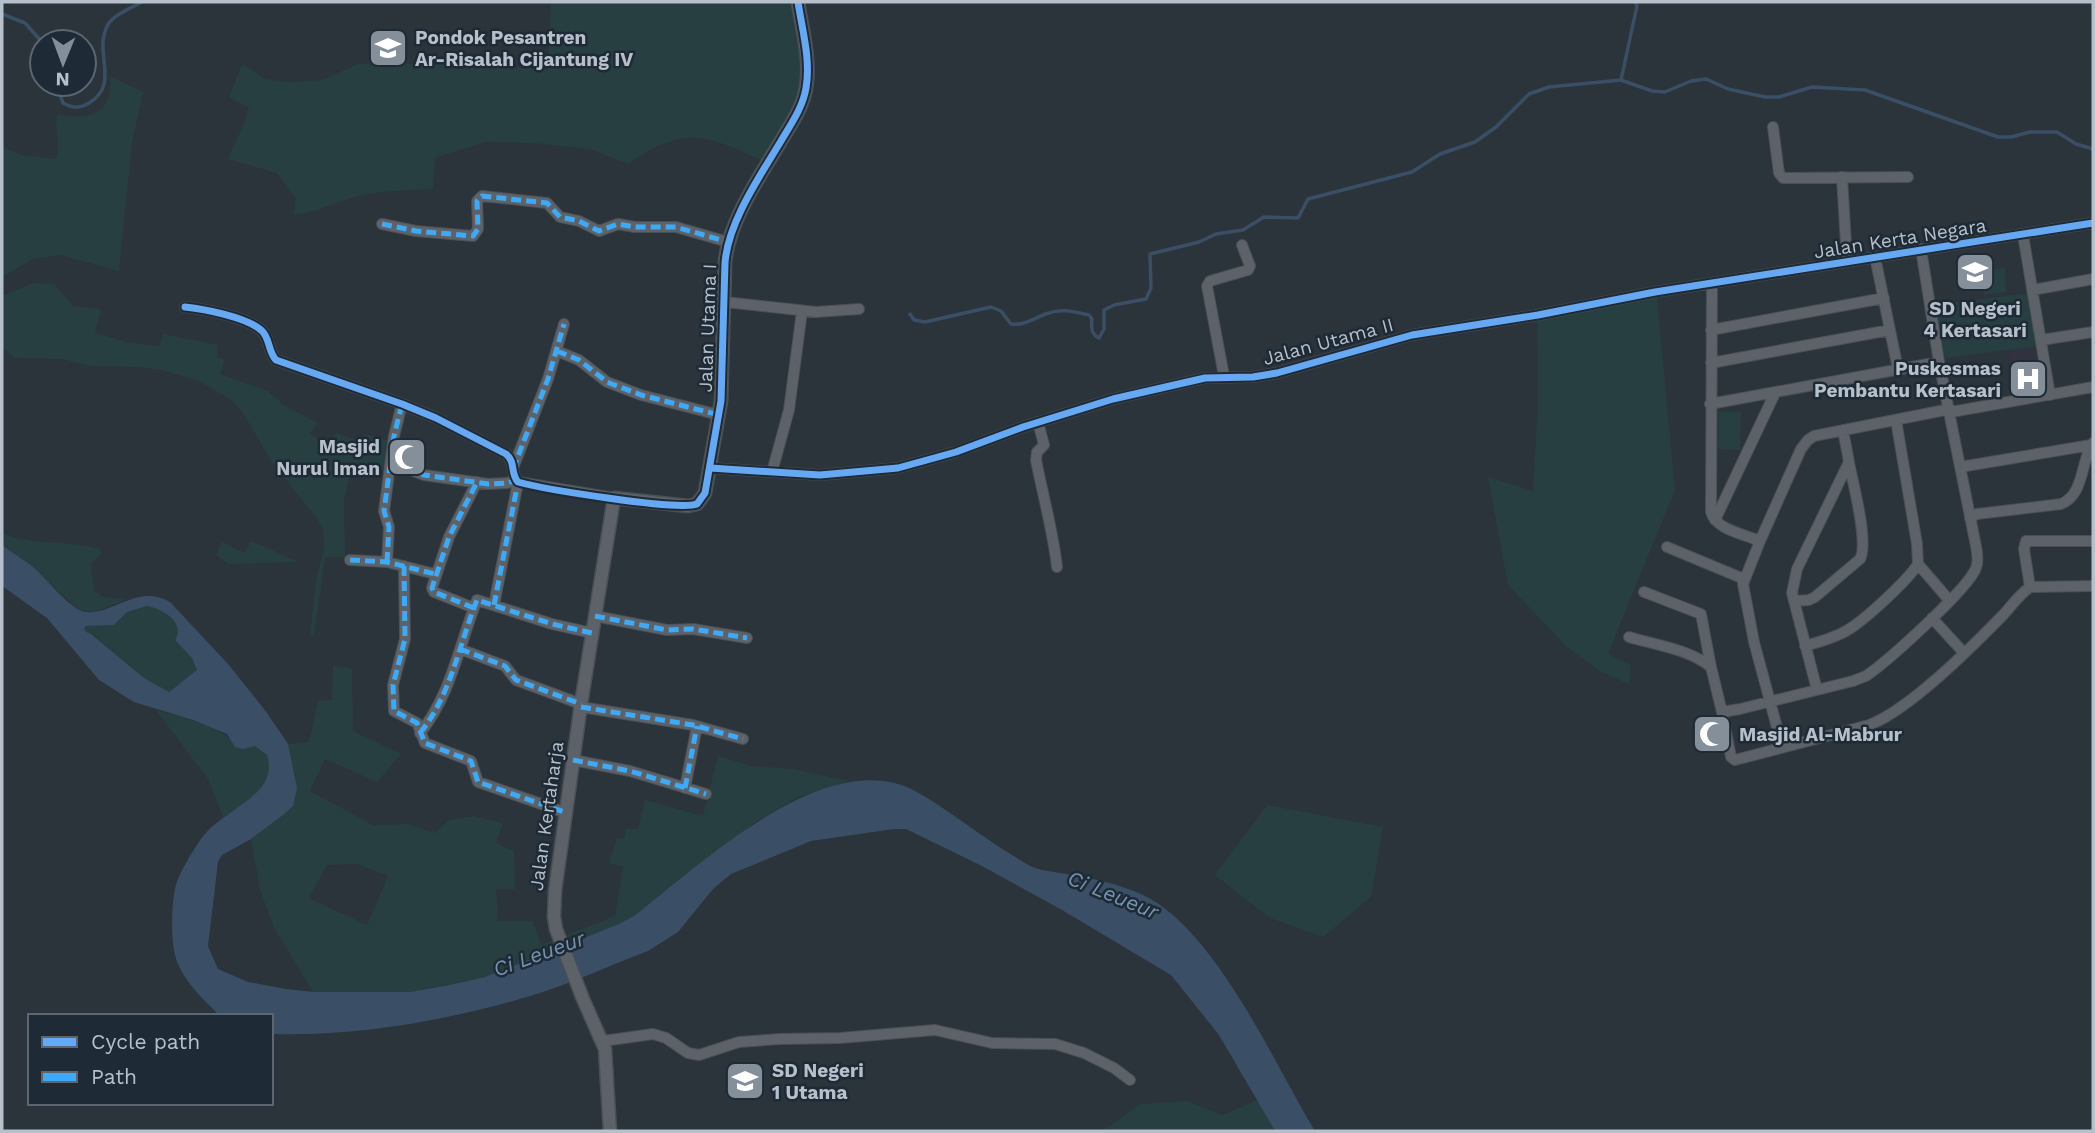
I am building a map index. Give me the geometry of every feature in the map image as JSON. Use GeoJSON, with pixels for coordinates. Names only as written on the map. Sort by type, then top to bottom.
{"type":"FeatureCollection","features":[{"type":"Feature","properties":{"kind":"street","name":"Jalan Utama I"},"geometry":{"type":"LineString","coordinates":[[614,498],[693,506],[703,498],[719,415],[728,242],[761,173],[803,101],[808,65],[798,2]]}},
{"type":"Feature","properties":{"kind":"street"},"geometry":{"type":"LineString","coordinates":[[1773,127],[1779,173],[1783,178],[1908,177]]}},
{"type":"Feature","properties":{"kind":"street"},"geometry":{"type":"LineString","coordinates":[[1842,177],[1847,261]]}},
{"type":"Feature","properties":{"kind":"street"},"geometry":{"type":"LineString","coordinates":[[382,224],[416,231],[473,236],[478,229],[477,201],[482,196],[547,203],[560,217],[579,221],[599,231],[618,224],[676,228],[728,242]]}},
{"type":"Feature","properties":{"kind":"street","name":"Jalan Kerta Negara"},"geometry":{"type":"LineString","coordinates":[[1712,284],[2093,223]]}},
{"type":"Feature","properties":{"kind":"street"},"geometry":{"type":"LineString","coordinates":[[2024,235],[2050,395]]}},
{"type":"Feature","properties":{"kind":"street"},"geometry":{"type":"LineString","coordinates":[[1224,376],[1207,286],[1210,281],[1248,270],[1250,266],[1242,245]]}},
{"type":"Feature","properties":{"kind":"street"},"geometry":{"type":"LineString","coordinates":[[1722,712],[1866,676],[1932,618],[1977,566],[1976,546],[1939,362],[1921,249]]}},
{"type":"Feature","properties":{"kind":"street"},"geometry":{"type":"LineString","coordinates":[[1875,257],[1898,369]]}},
{"type":"Feature","properties":{"kind":"street"},"geometry":{"type":"LineString","coordinates":[[2032,290],[2093,279]]}},
{"type":"Feature","properties":{"kind":"street"},"geometry":{"type":"LineString","coordinates":[[1712,284],[1710,499],[1715,520],[1725,527],[1760,541]]}},
{"type":"Feature","properties":{"kind":"street","name":"Jalan Utama II"},"geometry":{"type":"LineString","coordinates":[[710,468],[832,475],[898,468],[956,452],[1113,399],[1182,382],[1224,376],[1266,375],[1412,335],[1712,284]]}},
{"type":"Feature","properties":{"kind":"street"},"geometry":{"type":"LineString","coordinates":[[1711,330],[1884,298]]}},
{"type":"Feature","properties":{"kind":"street"},"geometry":{"type":"LineString","coordinates":[[724,302],[802,311],[859,309]]}},
{"type":"Feature","properties":{"kind":"street"},"geometry":{"type":"LineString","coordinates":[[185,307],[219,313],[258,328],[263,332],[271,355],[276,360],[436,418],[512,459],[517,481],[494,605]]}},
{"type":"Feature","properties":{"kind":"street"},"geometry":{"type":"LineString","coordinates":[[772,472],[789,410],[802,311]]}},
{"type":"Feature","properties":{"kind":"street"},"geometry":{"type":"LineString","coordinates":[[513,469],[548,379],[564,324]]}},
{"type":"Feature","properties":{"kind":"street"},"geometry":{"type":"LineString","coordinates":[[1711,363],[1890,330]]}},
{"type":"Feature","properties":{"kind":"street"},"geometry":{"type":"LineString","coordinates":[[2041,340],[2093,332]]}},
{"type":"Feature","properties":{"kind":"street"},"geometry":{"type":"LineString","coordinates":[[556,351],[579,360],[607,382],[641,395],[719,415]]}},
{"type":"Feature","properties":{"kind":"street"},"geometry":{"type":"LineString","coordinates":[[1710,404],[1939,362]]}},
{"type":"Feature","properties":{"kind":"street"},"geometry":{"type":"LineString","coordinates":[[1782,747],[1747,609],[1744,579],[1804,443],[1814,436],[1843,430],[2093,387]]}},
{"type":"Feature","properties":{"kind":"street"},"geometry":{"type":"LineString","coordinates":[[1715,520],[1774,393]]}},
{"type":"Feature","properties":{"kind":"street"},"geometry":{"type":"LineString","coordinates":[[387,562],[389,527],[384,511],[394,436],[402,404]]}},
{"type":"Feature","properties":{"kind":"street"},"geometry":{"type":"LineString","coordinates":[[1896,420],[1918,564],[1949,600]]}},
{"type":"Feature","properties":{"kind":"street"},"geometry":{"type":"LineString","coordinates":[[1039,424],[1044,443],[1036,460],[1057,567]]}},
{"type":"Feature","properties":{"kind":"street"},"geometry":{"type":"LineString","coordinates":[[1794,601],[1809,600],[1822,593],[1860,559],[1863,553],[1864,538],[1843,430]]}},
{"type":"Feature","properties":{"kind":"street"},"geometry":{"type":"LineString","coordinates":[[1960,467],[2092,444],[2076,492],[2069,501],[1977,514],[1970,518]]}},
{"type":"Feature","properties":{"kind":"street"},"geometry":{"type":"LineString","coordinates":[[1817,690],[1792,587],[1797,569],[1849,462]]}},
{"type":"Feature","properties":{"kind":"street"},"geometry":{"type":"LineString","coordinates":[[392,463],[418,474],[477,482],[517,481],[614,498]]}},
{"type":"Feature","properties":{"kind":"street"},"geometry":{"type":"LineString","coordinates":[[474,608],[433,592],[435,574],[449,537],[477,482]]}},
{"type":"Feature","properties":{"kind":"street","name":"Jalan Kertaharja"},"geometry":{"type":"LineString","coordinates":[[610,1131],[605,1049],[556,929],[554,903],[581,706],[614,498]]}},
{"type":"Feature","properties":{"kind":"street"},"geometry":{"type":"LineString","coordinates":[[2030,587],[2024,550],[2027,540],[2093,541]]}},
{"type":"Feature","properties":{"kind":"street"},"geometry":{"type":"LineString","coordinates":[[1667,547],[1744,579]]}},
{"type":"Feature","properties":{"kind":"street"},"geometry":{"type":"LineString","coordinates":[[350,560],[387,562],[435,574]]}},
{"type":"Feature","properties":{"kind":"street"},"geometry":{"type":"LineString","coordinates":[[1805,646],[1835,637],[1852,628],[1918,564]]}},
{"type":"Feature","properties":{"kind":"street"},"geometry":{"type":"LineString","coordinates":[[404,566],[405,639],[393,685],[393,709],[417,723],[422,739],[427,744],[471,761],[478,782],[567,813]]}},
{"type":"Feature","properties":{"kind":"street"},"geometry":{"type":"LineString","coordinates":[[1644,592],[1701,614],[1733,759],[1878,721],[1928,685],[2030,587],[2093,586]]}},
{"type":"Feature","properties":{"kind":"street"},"geometry":{"type":"LineString","coordinates":[[420,733],[435,713],[478,600],[549,624],[592,633]]}},
{"type":"Feature","properties":{"kind":"street"},"geometry":{"type":"LineString","coordinates":[[595,616],[667,630],[693,629],[747,638]]}},
{"type":"Feature","properties":{"kind":"street"},"geometry":{"type":"LineString","coordinates":[[1932,618],[1964,653]]}},
{"type":"Feature","properties":{"kind":"street"},"geometry":{"type":"LineString","coordinates":[[1629,637],[1691,656],[1711,667]]}},
{"type":"Feature","properties":{"kind":"street"},"geometry":{"type":"LineString","coordinates":[[460,649],[505,666],[516,680],[581,706],[697,726],[743,739]]}},
{"type":"Feature","properties":{"kind":"street"},"geometry":{"type":"LineString","coordinates":[[685,788],[697,726]]}},
{"type":"Feature","properties":{"kind":"street"},"geometry":{"type":"LineString","coordinates":[[573,760],[607,766],[706,794]]}},
{"type":"Feature","properties":{"kind":"street"},"geometry":{"type":"LineString","coordinates":[[603,1041],[653,1034],[699,1055],[739,1042],[840,1038],[934,1030],[992,1043],[1029,1042],[1063,1046],[1098,1060],[1130,1080]]}},
{"type":"Feature","properties":{"kind":"shaded area","name":"Puskesmas Pembantu Kertasari"},"geometry":{"type":"Polygon","coordinates":[[[2039,346],[2046,390],[2014,394],[2008,350],[2039,346]]]}},
{"type":"Feature","properties":{"kind":"green space"},"geometry":{"type":"Polygon","coordinates":[[[551,2],[793,2],[802,70],[794,109],[763,161],[725,145],[695,138],[665,143],[628,164],[589,149],[533,143],[485,142],[435,158],[433,189],[361,196],[302,214],[294,214],[296,199],[277,173],[228,159],[249,108],[229,97],[242,64],[265,79],[289,82],[322,80],[358,64],[453,64],[548,69],[551,2]]]}},
{"type":"Feature","properties":{"kind":"green space"},"geometry":{"type":"Polygon","coordinates":[[[110,76],[143,92],[132,143],[119,271],[60,255],[33,259],[2,277],[2,146],[21,155],[56,159],[57,115],[79,116],[97,112],[107,100],[110,76]]]}},
{"type":"Feature","properties":{"kind":"green space"},"geometry":{"type":"Polygon","coordinates":[[[2005,268],[2006,292],[1984,295],[1980,271],[2005,268]]]}},
{"type":"Feature","properties":{"kind":"green space"},"geometry":{"type":"Polygon","coordinates":[[[33,283],[54,284],[73,306],[101,309],[95,333],[130,343],[160,346],[163,334],[218,345],[217,357],[225,360],[220,374],[268,391],[285,406],[318,423],[310,433],[326,445],[336,433],[361,441],[365,434],[391,441],[385,470],[352,466],[344,500],[345,557],[325,557],[314,635],[310,635],[316,581],[324,549],[323,529],[272,463],[242,411],[228,398],[199,381],[161,370],[90,366],[63,359],[15,358],[2,347],[2,296],[33,283]]]}},
{"type":"Feature","properties":{"kind":"green space"},"geometry":{"type":"Polygon","coordinates":[[[2029,293],[2039,346],[1945,358],[1934,305],[2029,293]]]}},
{"type":"Feature","properties":{"kind":"green space"},"geometry":{"type":"Polygon","coordinates":[[[1657,297],[1675,490],[1608,654],[1631,665],[1629,684],[1601,672],[1567,647],[1508,585],[1488,477],[1533,491],[1538,405],[1537,318],[1657,297]]]}},
{"type":"Feature","properties":{"kind":"green space"},"geometry":{"type":"Polygon","coordinates":[[[1719,412],[1741,412],[1740,450],[1718,449],[1719,412]]]}},
{"type":"Feature","properties":{"kind":"green space"},"geometry":{"type":"Polygon","coordinates":[[[2,533],[27,540],[100,549],[101,554],[91,565],[94,591],[103,597],[128,599],[95,612],[79,610],[33,568],[2,545],[2,533]]]}},
{"type":"Feature","properties":{"kind":"green space"},"geometry":{"type":"Polygon","coordinates":[[[251,541],[299,562],[228,564],[216,555],[222,542],[245,553],[251,541]]]}},
{"type":"Feature","properties":{"kind":"green space"},"geometry":{"type":"Polygon","coordinates":[[[147,606],[165,613],[175,622],[178,633],[175,640],[192,658],[197,670],[169,692],[144,678],[92,634],[86,633],[84,628],[114,625],[127,612],[147,606]]]}},
{"type":"Feature","properties":{"kind":"green space"},"geometry":{"type":"Polygon","coordinates":[[[333,665],[352,669],[353,731],[401,754],[377,782],[325,759],[310,791],[373,825],[407,824],[435,833],[449,820],[474,816],[503,823],[496,843],[514,851],[515,889],[496,889],[498,921],[533,921],[541,945],[615,916],[623,867],[609,863],[617,838],[624,838],[626,829],[638,829],[645,800],[703,816],[718,756],[752,766],[793,769],[849,781],[798,797],[754,823],[635,916],[485,977],[410,992],[313,992],[274,928],[260,890],[251,839],[283,815],[297,788],[288,744],[309,742],[318,701],[332,700],[333,665]],[[357,864],[327,865],[309,898],[367,925],[388,876],[357,864]]]}},
{"type":"Feature","properties":{"kind":"green space"},"geometry":{"type":"Polygon","coordinates":[[[156,710],[195,721],[234,741],[261,749],[270,764],[268,776],[258,792],[223,817],[208,779],[156,710]]]}},
{"type":"Feature","properties":{"kind":"green space"},"geometry":{"type":"Polygon","coordinates":[[[1267,805],[1383,827],[1371,897],[1323,937],[1270,918],[1215,875],[1267,805]]]}},
{"type":"Feature","properties":{"kind":"green space"},"geometry":{"type":"Polygon","coordinates":[[[1258,1100],[1275,1131],[1102,1131],[1141,1104],[1187,1101],[1222,1115],[1258,1100]]]}},
{"type":"Feature","properties":{"kind":"water","name":"Ci Leueur"},"geometry":{"type":"Polygon","coordinates":[[[2,545],[33,567],[80,610],[96,612],[147,596],[170,602],[229,665],[288,744],[297,788],[293,806],[251,839],[222,855],[218,862],[208,946],[218,969],[248,982],[314,992],[410,992],[485,977],[634,916],[728,842],[804,796],[843,784],[880,781],[915,791],[1032,867],[1124,888],[1143,895],[1169,912],[1194,937],[1241,1000],[1315,1131],[1275,1131],[1219,1035],[1171,975],[1062,910],[982,866],[906,829],[811,841],[731,874],[713,889],[678,932],[648,951],[513,1001],[423,1022],[332,1033],[273,1034],[273,1014],[218,1014],[193,988],[178,964],[172,930],[174,892],[184,866],[205,834],[248,800],[266,780],[269,769],[267,755],[255,746],[243,749],[235,747],[227,734],[193,720],[134,702],[99,680],[47,618],[2,586],[2,545]],[[147,606],[127,612],[114,625],[84,628],[144,678],[169,692],[197,670],[192,658],[175,640],[178,633],[175,622],[165,613],[147,606]]]}},
{"type":"Feature","properties":{"kind":"waterway"},"geometry":{"type":"LineString","coordinates":[[98,96],[104,86],[103,44],[109,23],[142,2]]}},
{"type":"Feature","properties":{"kind":"waterway"},"geometry":{"type":"LineString","coordinates":[[1621,80],[1637,6],[1635,2]]}},
{"type":"Feature","properties":{"kind":"waterway"},"geometry":{"type":"LineString","coordinates":[[2,14],[25,23],[29,28]]}},
{"type":"Feature","properties":{"kind":"waterway"},"geometry":{"type":"LineString","coordinates":[[910,314],[914,320],[925,322],[991,307],[1001,311],[1011,324],[1016,324],[1058,311],[1069,311],[1089,315],[1093,333],[1099,338],[1104,329],[1104,310],[1114,305],[1146,299],[1151,288],[1150,254],[1199,242],[1216,234],[1243,230],[1264,217],[1298,218],[1308,199],[1412,172],[1440,154],[1475,142],[1496,127],[1529,94],[1549,87],[1621,80],[1652,91],[1665,92],[1691,81],[1706,79],[1728,89],[1765,97],[1779,97],[1812,87],[1865,90],[1998,137],[2030,132],[2057,132],[2076,144],[2093,149]]}},
{"type":"Feature","properties":{"kind":"waterway"},"geometry":{"type":"LineString","coordinates":[[61,98],[63,103],[73,107],[85,105],[95,98]]}},
{"type":"Feature","properties":{"kind":"marked path"},"geometry":{"type":"LineString","coordinates":[[382,224],[416,231],[473,236],[478,229],[477,201],[482,196],[547,203],[560,217],[579,221],[599,231],[618,224],[635,227],[676,227],[728,242]]}},
{"type":"Feature","properties":{"kind":"marked path"},"geometry":{"type":"LineString","coordinates":[[513,469],[548,379],[564,324]]}},
{"type":"Feature","properties":{"kind":"marked path"},"geometry":{"type":"LineString","coordinates":[[557,351],[579,360],[607,382],[641,395],[719,415]]}},
{"type":"Feature","properties":{"kind":"marked path"},"geometry":{"type":"LineString","coordinates":[[387,562],[389,527],[384,511],[394,436],[402,404]]}},
{"type":"Feature","properties":{"kind":"marked path"},"geometry":{"type":"LineString","coordinates":[[392,463],[424,475],[488,484],[516,480]]}},
{"type":"Feature","properties":{"kind":"marked path"},"geometry":{"type":"LineString","coordinates":[[474,608],[434,592],[432,588],[449,537],[477,482]]}},
{"type":"Feature","properties":{"kind":"marked path"},"geometry":{"type":"LineString","coordinates":[[494,605],[518,482]]}},
{"type":"Feature","properties":{"kind":"marked path"},"geometry":{"type":"LineString","coordinates":[[350,560],[387,562],[435,574]]}},
{"type":"Feature","properties":{"kind":"marked path"},"geometry":{"type":"LineString","coordinates":[[404,566],[405,639],[393,685],[394,711],[417,723],[425,743],[471,761],[478,782],[567,813]]}},
{"type":"Feature","properties":{"kind":"marked path"},"geometry":{"type":"LineString","coordinates":[[420,733],[447,686],[477,600],[552,624],[592,633]]}},
{"type":"Feature","properties":{"kind":"marked path"},"geometry":{"type":"LineString","coordinates":[[595,616],[667,630],[693,629],[747,638]]}},
{"type":"Feature","properties":{"kind":"marked path"},"geometry":{"type":"LineString","coordinates":[[460,649],[505,666],[516,680],[581,704]]}},
{"type":"Feature","properties":{"kind":"marked path"},"geometry":{"type":"LineString","coordinates":[[581,707],[693,725],[743,739]]}},
{"type":"Feature","properties":{"kind":"marked path"},"geometry":{"type":"LineString","coordinates":[[685,788],[697,726]]}},
{"type":"Feature","properties":{"kind":"marked path"},"geometry":{"type":"LineString","coordinates":[[573,760],[630,771],[706,794]]}},
{"type":"Feature","properties":{"kind":"cycle path"},"geometry":{"type":"LineString","coordinates":[[185,307],[213,312],[254,325],[264,333],[276,360],[402,404],[436,418],[506,454],[511,460],[518,482],[638,502],[697,504],[705,493],[721,401],[727,247],[738,216],[796,115],[806,88],[807,56],[798,2]]}},
{"type":"Feature","properties":{"kind":"cycle path"},"geometry":{"type":"LineString","coordinates":[[710,468],[820,475],[898,468],[956,452],[1023,427],[1113,399],[1205,378],[1253,377],[1277,373],[1412,335],[1538,315],[1655,292],[2093,223]]}},
{"type":"Feature","properties":{"kind":"place","name":"Pondok Pesantren Ar-Risalah Cijantung IV"},"geometry":{"type":"Point","coordinates":[388,48]}},
{"type":"Feature","properties":{"kind":"place","name":"SD Negeri 4 Kertasari"},"geometry":{"type":"Point","coordinates":[1975,272]}},
{"type":"Feature","properties":{"kind":"place","name":"Puskesmas Pembantu Kertasari"},"geometry":{"type":"Point","coordinates":[2028,379]}},
{"type":"Feature","properties":{"kind":"place","name":"Masjid Nurul Iman"},"geometry":{"type":"Point","coordinates":[407,457]}},
{"type":"Feature","properties":{"kind":"place","name":"Masjid Al-Mabrur"},"geometry":{"type":"Point","coordinates":[1712,734]}},
{"type":"Feature","properties":{"kind":"place","name":"SD Negeri 1 Utama"},"geometry":{"type":"Point","coordinates":[745,1081]}}]}
